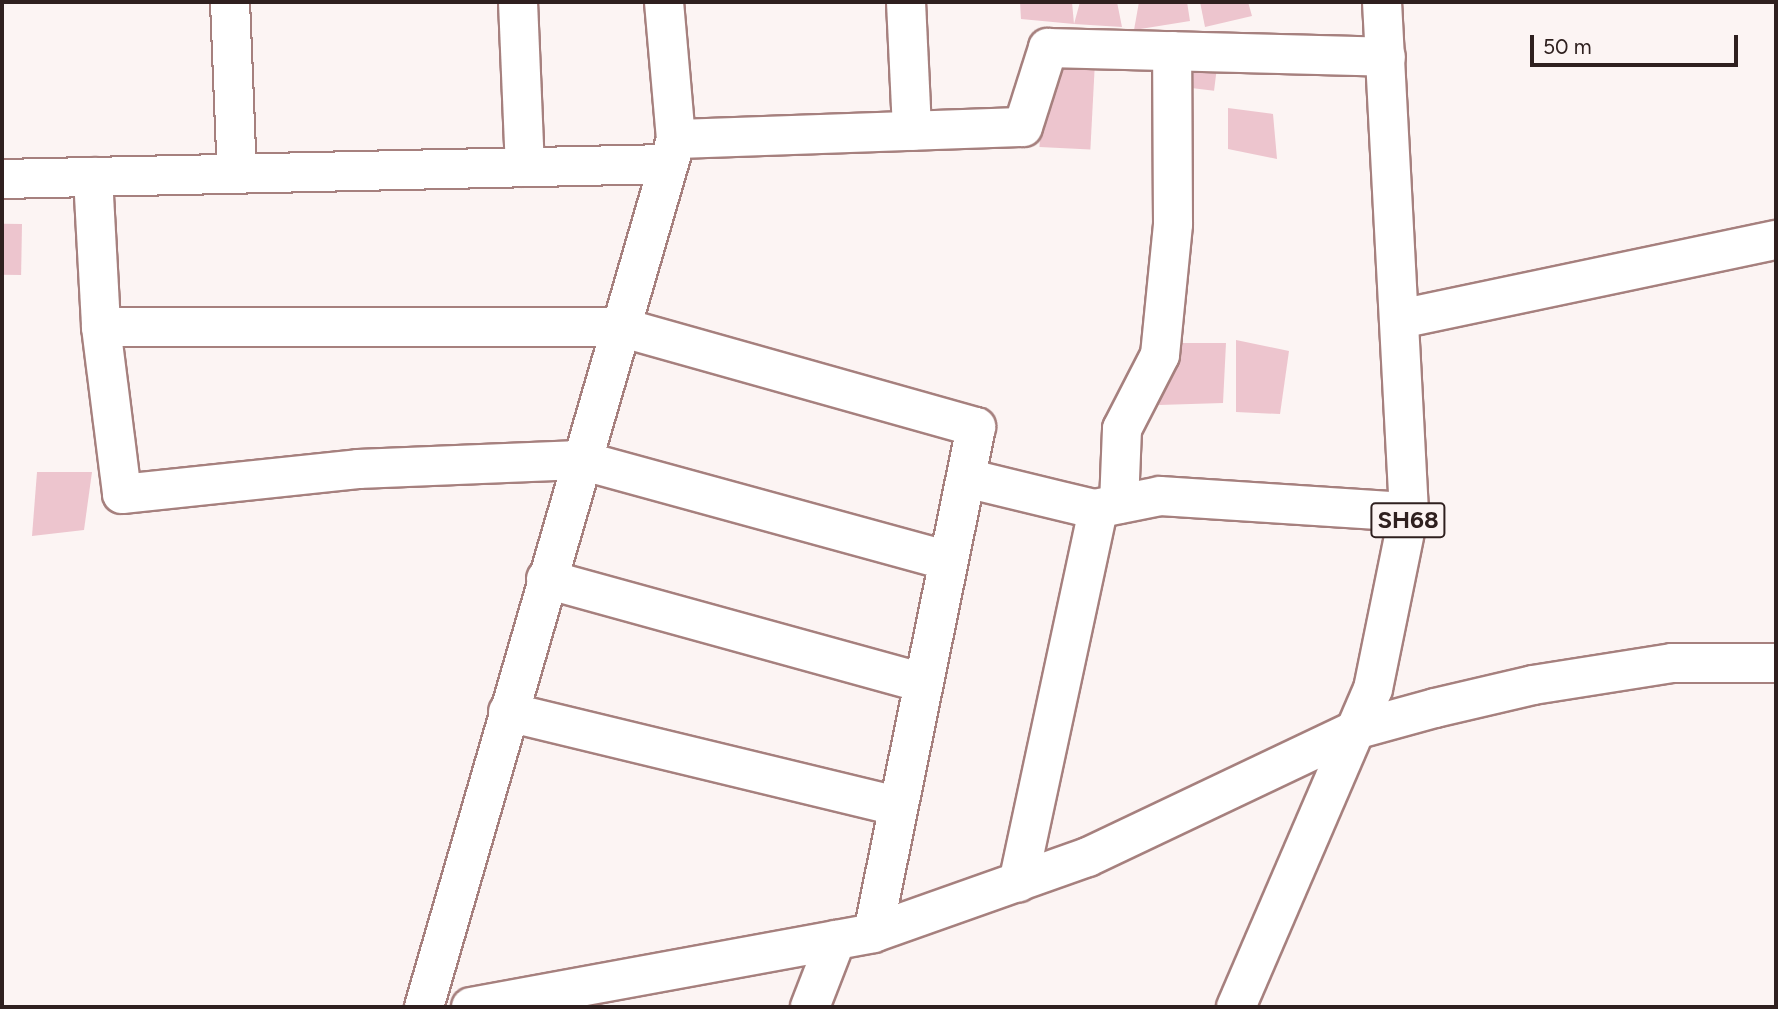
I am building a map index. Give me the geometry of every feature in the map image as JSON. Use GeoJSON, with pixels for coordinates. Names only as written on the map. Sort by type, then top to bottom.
{"type":"FeatureCollection","features":[{"type":"Feature","properties":{"kind":"street"},"geometry":{"type":"LineString","coordinates":[[230,2],[237,173]]}},
{"type":"Feature","properties":{"kind":"street"},"geometry":{"type":"LineString","coordinates":[[518,2],[525,167]]}},
{"type":"Feature","properties":{"kind":"street"},"geometry":{"type":"LineString","coordinates":[[424,1007],[580,460],[672,151],[664,2]]}},
{"type":"Feature","properties":{"kind":"street"},"geometry":{"type":"LineString","coordinates":[[906,2],[912,131]]}},
{"type":"Feature","properties":{"kind":"street","name":"SH68"},"geometry":{"type":"LineString","coordinates":[[1236,1007],[1373,689],[1409,512],[1382,2]]}},
{"type":"Feature","properties":{"kind":"street"},"geometry":{"type":"LineString","coordinates":[[2,179],[525,167],[672,151],[912,131],[1023,127],[1048,48],[1386,57]]}},
{"type":"Feature","properties":{"kind":"street"},"geometry":{"type":"LineString","coordinates":[[1107,507],[1122,429],[1160,355],[1173,224],[1172,51]]}},
{"type":"Feature","properties":{"kind":"street"},"geometry":{"type":"LineString","coordinates":[[93,177],[101,327],[122,494],[358,469],[580,460],[948,561]]}},
{"type":"Feature","properties":{"kind":"street"},"geometry":{"type":"LineString","coordinates":[[1400,319],[1776,240]]}},
{"type":"Feature","properties":{"kind":"street"},"geometry":{"type":"LineString","coordinates":[[101,327],[620,327],[976,428],[898,806],[855,936],[810,1007]]}},
{"type":"Feature","properties":{"kind":"street"},"geometry":{"type":"LineString","coordinates":[[966,478],[1107,507]]}},
{"type":"Feature","properties":{"kind":"street"},"geometry":{"type":"LineString","coordinates":[[1018,882],[1098,510],[1160,496],[1409,512]]}},
{"type":"Feature","properties":{"kind":"street"},"geometry":{"type":"LineString","coordinates":[[546,579],[923,683]]}},
{"type":"Feature","properties":{"kind":"street"},"geometry":{"type":"LineString","coordinates":[[471,1007],[855,936],[1088,858],[1356,730],[1533,685],[1672,663],[1776,663]]}},
{"type":"Feature","properties":{"kind":"street"},"geometry":{"type":"LineString","coordinates":[[508,712],[898,806]]}},
{"type":"Feature","properties":{"kind":"building"},"geometry":{"type":"Polygon","coordinates":[[[1020,2],[1072,2],[1074,24],[1021,19],[1020,2]]]}},
{"type":"Feature","properties":{"kind":"building"},"geometry":{"type":"Polygon","coordinates":[[[1080,2],[1117,2],[1122,27],[1074,24],[1080,2]]]}},
{"type":"Feature","properties":{"kind":"building"},"geometry":{"type":"Polygon","coordinates":[[[1139,2],[1187,2],[1190,21],[1134,30],[1139,2]]]}},
{"type":"Feature","properties":{"kind":"building"},"geometry":{"type":"Polygon","coordinates":[[[1200,2],[1248,2],[1252,16],[1205,27],[1200,2]]]}},
{"type":"Feature","properties":{"kind":"building"},"geometry":{"type":"Polygon","coordinates":[[[1154,59],[1217,67],[1214,91],[1152,83],[1154,59]]]}},
{"type":"Feature","properties":{"kind":"building"},"geometry":{"type":"Polygon","coordinates":[[[1044,60],[1095,63],[1090,150],[1039,147],[1044,60]]]}},
{"type":"Feature","properties":{"kind":"building"},"geometry":{"type":"Polygon","coordinates":[[[1228,108],[1273,114],[1277,159],[1228,149],[1228,108]]]}},
{"type":"Feature","properties":{"kind":"building"},"geometry":{"type":"Polygon","coordinates":[[[2,224],[22,224],[21,275],[2,275],[2,224]]]}},
{"type":"Feature","properties":{"kind":"building"},"geometry":{"type":"Polygon","coordinates":[[[1236,340],[1289,351],[1280,414],[1236,412],[1236,340]]]}},
{"type":"Feature","properties":{"kind":"building"},"geometry":{"type":"Polygon","coordinates":[[[1171,343],[1226,343],[1223,403],[1159,405],[1171,343]]]}},
{"type":"Feature","properties":{"kind":"building"},"geometry":{"type":"Polygon","coordinates":[[[37,472],[92,472],[84,530],[32,536],[37,472]]]}}]}
